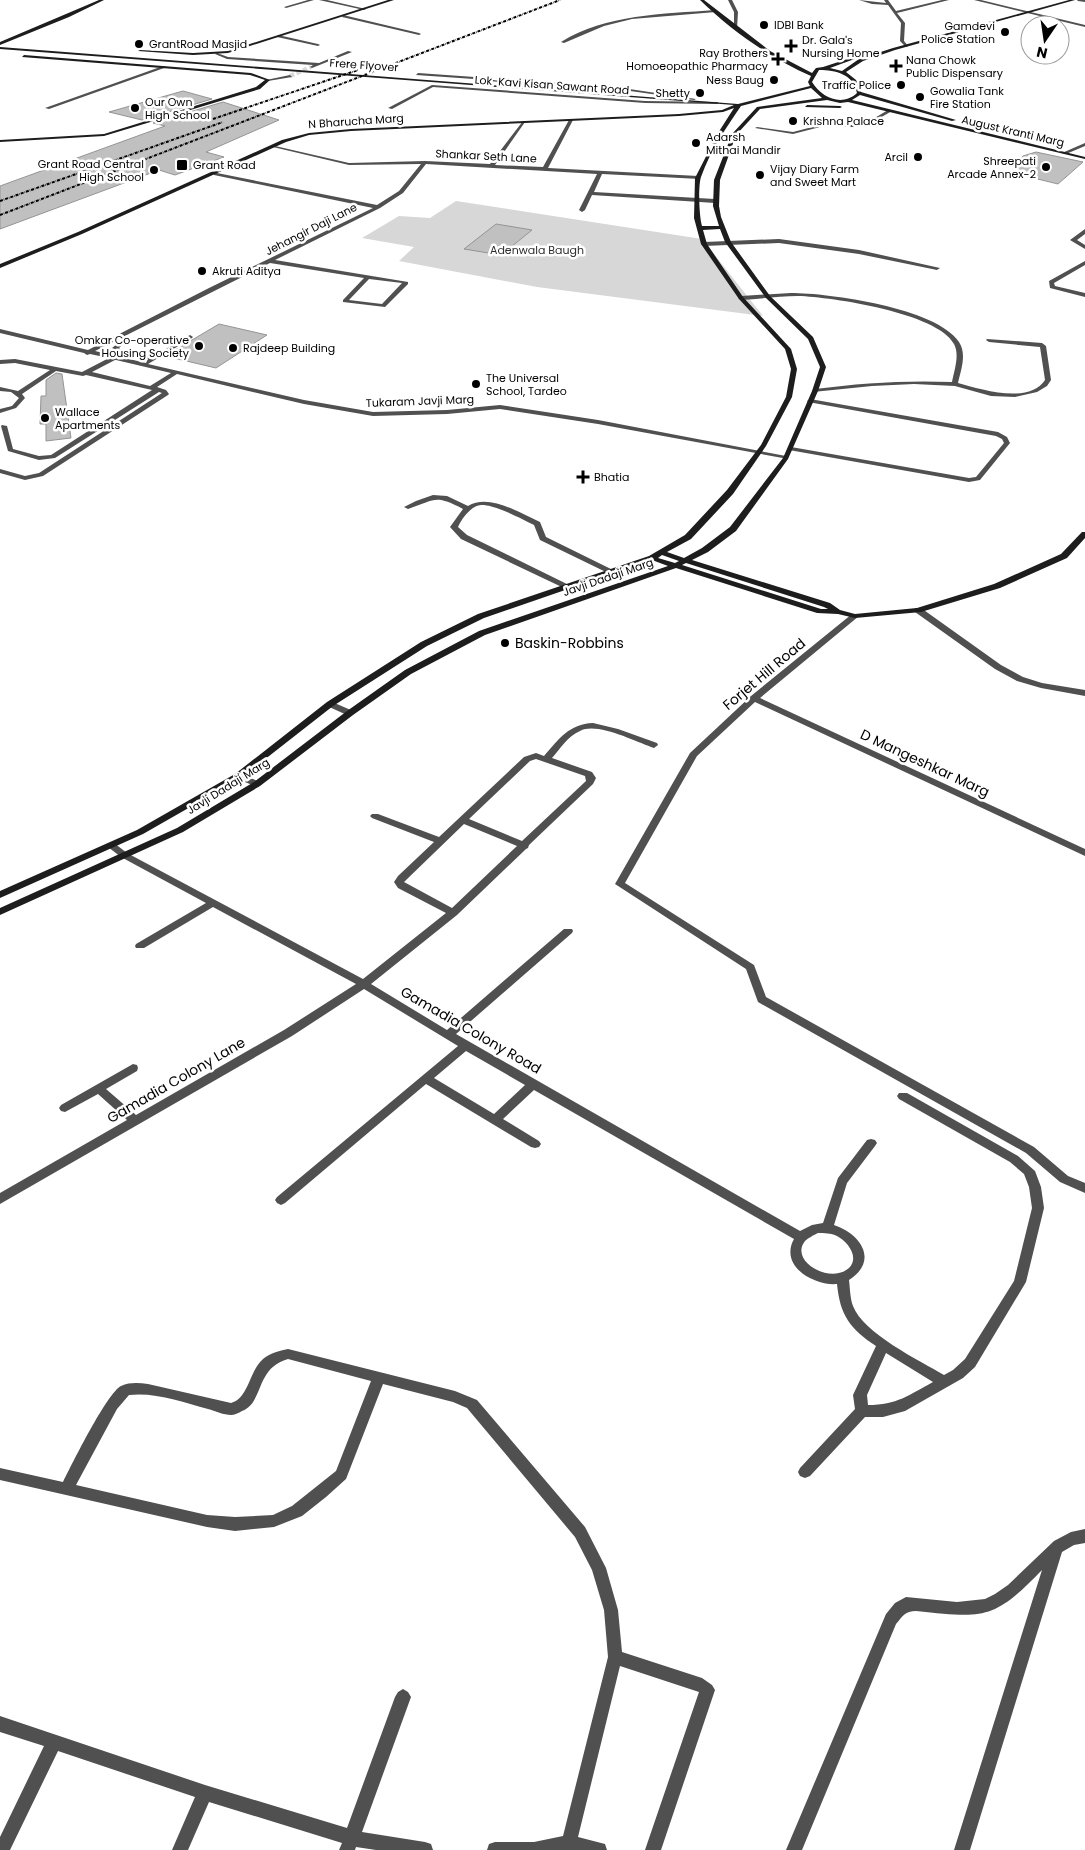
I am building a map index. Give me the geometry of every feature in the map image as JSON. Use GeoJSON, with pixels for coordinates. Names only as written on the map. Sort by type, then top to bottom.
{"type":"FeatureCollection","features":[{"type":"Feature","properties":{"kind":"main road"},"geometry":{"type":"LineString","coordinates":[[0,38],[92,0]]}},
{"type":"Feature","properties":{"kind":"main road"},"geometry":{"type":"LineString","coordinates":[[3,46],[102,0]]}},
{"type":"Feature","properties":{"kind":"main road"},"geometry":{"type":"LineString","coordinates":[[136,51],[217,54],[392,0]]}},
{"type":"Feature","properties":{"kind":"main road"},"geometry":{"type":"LineString","coordinates":[[702,0],[736,28],[795,69],[813,75]]}},
{"type":"Feature","properties":{"kind":"main road"},"geometry":{"type":"LineString","coordinates":[[825,99],[812,87],[810,82],[814,72],[823,68],[902,41],[1050,0]]}},
{"type":"Feature","properties":{"kind":"main road"},"geometry":{"type":"LineString","coordinates":[[843,72],[861,60],[1073,0]]}},
{"type":"Feature","properties":{"kind":"main road"},"geometry":{"type":"LineString","coordinates":[[957,26],[966,29]]}},
{"type":"Feature","properties":{"kind":"main road"},"geometry":{"type":"LineString","coordinates":[[3,46],[33,44]]}},
{"type":"Feature","properties":{"kind":"main road"},"geometry":{"type":"LineString","coordinates":[[3,46],[17,55],[251,74],[268,80]]}},
{"type":"Feature","properties":{"kind":"main road","name":"Frere Flyover"},"geometry":{"type":"LineString","coordinates":[[3,46],[717,103],[759,108]]}},
{"type":"Feature","properties":{"kind":"main road"},"geometry":{"type":"LineString","coordinates":[[759,108],[825,99],[841,102],[850,101],[859,94],[859,88],[843,72],[823,68]]}},
{"type":"Feature","properties":{"kind":"main road"},"geometry":{"type":"LineString","coordinates":[[0,140],[104,136],[258,88],[268,80]]}},
{"type":"Feature","properties":{"kind":"main road"},"geometry":{"type":"LineString","coordinates":[[739,105],[812,87]]}},
{"type":"Feature","properties":{"kind":"main road","name":"August Kranti Marg"},"geometry":{"type":"LineString","coordinates":[[859,94],[906,108],[1085,152]]}},
{"type":"Feature","properties":{"kind":"main road","name":"August Kranti Marg"},"geometry":{"type":"LineString","coordinates":[[850,101],[1085,158]]}},
{"type":"Feature","properties":{"kind":"main road","name":"N Bharucha Marg"},"geometry":{"type":"LineString","coordinates":[[0,266],[80,233],[275,147],[284,141],[309,134],[351,130],[688,114],[723,111],[739,105]]}},
{"type":"Feature","properties":{"kind":"main road","name":"Javji Dadaji Marg"},"geometry":{"type":"LineString","coordinates":[[0,896],[140,832],[238,776],[330,704],[424,644],[481,616],[652,558],[688,537],[730,492],[758,454],[789,397],[794,369],[788,348],[741,298],[704,244],[697,218],[698,178],[720,133],[739,105]]}},
{"type":"Feature","properties":{"kind":"main road"},"geometry":{"type":"LineString","coordinates":[[784,105],[879,108]]}},
{"type":"Feature","properties":{"kind":"main road","name":"Javji Dadaji Marg"},"geometry":{"type":"LineString","coordinates":[[0,912],[180,830],[257,784],[350,712],[408,672],[482,633],[674,566],[705,550],[733,530],[791,449],[823,367],[811,338],[768,298],[728,242],[718,218],[715,201],[717,180],[734,135],[759,108]]}},
{"type":"Feature","properties":{"kind":"main road"},"geometry":{"type":"LineString","coordinates":[[701,228],[722,228]]}},
{"type":"Feature","properties":{"kind":"main road"},"geometry":{"type":"LineString","coordinates":[[652,558],[820,611],[838,612],[855,616],[918,610],[1005,582],[1064,556],[1085,534]]}},
{"type":"Feature","properties":{"kind":"main road"},"geometry":{"type":"LineString","coordinates":[[662,553],[827,605],[838,612]]}},
{"type":"Feature","properties":{"kind":"main road"},"geometry":{"type":"LineString","coordinates":[[797,604],[804,598]]}},
{"type":"Feature","properties":{"kind":"main road"},"geometry":{"type":"LineString","coordinates":[[424,644],[444,653]]}},
{"type":"Feature","properties":{"kind":"main road"},"geometry":{"type":"LineString","coordinates":[[0,896],[11,907]]}},
{"type":"Feature","properties":{"kind":"street"},"geometry":{"type":"LineString","coordinates":[[286,7],[312,0]]}},
{"type":"Feature","properties":{"kind":"street"},"geometry":{"type":"LineString","coordinates":[[320,0],[364,9]]}},
{"type":"Feature","properties":{"kind":"street"},"geometry":{"type":"LineString","coordinates":[[730,0],[736,12],[736,28]]}},
{"type":"Feature","properties":{"kind":"street"},"geometry":{"type":"LineString","coordinates":[[861,0],[872,4],[887,2],[903,24],[902,41],[906,46]]}},
{"type":"Feature","properties":{"kind":"street"},"geometry":{"type":"LineString","coordinates":[[895,12],[947,0]]}},
{"type":"Feature","properties":{"kind":"street"},"geometry":{"type":"LineString","coordinates":[[976,0],[1085,26]]}},
{"type":"Feature","properties":{"kind":"street"},"geometry":{"type":"LineString","coordinates":[[1078,0],[1085,2]]}},
{"type":"Feature","properties":{"kind":"street"},"geometry":{"type":"LineString","coordinates":[[563,42],[603,25],[632,18],[715,11]]}},
{"type":"Feature","properties":{"kind":"street"},"geometry":{"type":"LineString","coordinates":[[342,16],[419,34]]}},
{"type":"Feature","properties":{"kind":"street"},"geometry":{"type":"LineString","coordinates":[[278,36],[318,45]]}},
{"type":"Feature","properties":{"kind":"street"},"geometry":{"type":"LineString","coordinates":[[311,67],[350,52]]}},
{"type":"Feature","properties":{"kind":"street"},"geometry":{"type":"LineString","coordinates":[[217,54],[227,58],[318,64]]}},
{"type":"Feature","properties":{"kind":"street"},"geometry":{"type":"LineString","coordinates":[[47,108],[165,67]]}},
{"type":"Feature","properties":{"kind":"street"},"geometry":{"type":"LineString","coordinates":[[418,74],[616,88],[717,103]]}},
{"type":"Feature","properties":{"kind":"street"},"geometry":{"type":"LineString","coordinates":[[268,80],[290,76]]}},
{"type":"Feature","properties":{"kind":"street","name":"Lok-Kavi Kisan Sawant Road"},"geometry":{"type":"LineString","coordinates":[[390,108],[432,86],[645,102],[717,103]]}},
{"type":"Feature","properties":{"kind":"street"},"geometry":{"type":"LineString","coordinates":[[757,128],[792,133],[820,126],[864,126],[890,111]]}},
{"type":"Feature","properties":{"kind":"street"},"geometry":{"type":"LineString","coordinates":[[545,169],[572,120]]}},
{"type":"Feature","properties":{"kind":"street"},"geometry":{"type":"LineString","coordinates":[[491,166],[523,122]]}},
{"type":"Feature","properties":{"kind":"street"},"geometry":{"type":"LineString","coordinates":[[1064,153],[1085,144]]}},
{"type":"Feature","properties":{"kind":"street","name":"Shankar Seth Lane"},"geometry":{"type":"LineString","coordinates":[[275,147],[349,164],[425,162],[698,178]]}},
{"type":"Feature","properties":{"kind":"street","name":"Jehangir Daji Lane"},"geometry":{"type":"LineString","coordinates":[[87,353],[378,207],[401,192],[425,162]]}},
{"type":"Feature","properties":{"kind":"street"},"geometry":{"type":"LineString","coordinates":[[214,173],[378,207]]}},
{"type":"Feature","properties":{"kind":"street"},"geometry":{"type":"LineString","coordinates":[[582,210],[600,173]]}},
{"type":"Feature","properties":{"kind":"street"},"geometry":{"type":"LineString","coordinates":[[590,193],[715,201]]}},
{"type":"Feature","properties":{"kind":"street"},"geometry":{"type":"LineString","coordinates":[[1085,231],[1073,240],[1085,247]]}},
{"type":"Feature","properties":{"kind":"street"},"geometry":{"type":"LineString","coordinates":[[704,244],[766,240],[809,244],[937,268]]}},
{"type":"Feature","properties":{"kind":"street"},"geometry":{"type":"LineString","coordinates":[[270,261],[406,283],[383,306],[345,301],[368,277]]}},
{"type":"Feature","properties":{"kind":"street"},"geometry":{"type":"LineString","coordinates":[[1085,263],[1052,282],[1052,287],[1085,295]]}},
{"type":"Feature","properties":{"kind":"street"},"geometry":{"type":"LineString","coordinates":[[741,298],[768,298],[804,294],[833,297],[909,314],[933,322],[948,332],[956,341],[960,352],[955,384]]}},
{"type":"Feature","properties":{"kind":"street"},"geometry":{"type":"LineString","coordinates":[[87,353],[114,348],[140,331],[135,328]]}},
{"type":"Feature","properties":{"kind":"street","name":"Tukaram Javji Marg"},"geometry":{"type":"LineString","coordinates":[[0,331],[142,366],[304,402],[373,414],[446,412],[500,407],[598,422],[786,458]]}},
{"type":"Feature","properties":{"kind":"street"},"geometry":{"type":"LineString","coordinates":[[142,366],[190,336]]}},
{"type":"Feature","properties":{"kind":"street"},"geometry":{"type":"LineString","coordinates":[[815,391],[864,384],[902,382],[955,384],[975,391],[1000,396],[1039,389],[1047,384],[1043,346],[1034,342],[989,340]]}},
{"type":"Feature","properties":{"kind":"street"},"geometry":{"type":"LineString","coordinates":[[114,348],[119,351],[154,359]]}},
{"type":"Feature","properties":{"kind":"street"},"geometry":{"type":"LineString","coordinates":[[87,373],[114,359]]}},
{"type":"Feature","properties":{"kind":"street"},"geometry":{"type":"LineString","coordinates":[[0,362],[15,361],[77,374],[87,373],[154,389],[166,394],[41,475],[25,478],[0,471]]}},
{"type":"Feature","properties":{"kind":"street"},"geometry":{"type":"LineString","coordinates":[[0,389],[19,393],[55,369]]}},
{"type":"Feature","properties":{"kind":"street"},"geometry":{"type":"LineString","coordinates":[[4,426],[10,450],[39,458],[53,457],[176,373]]}},
{"type":"Feature","properties":{"kind":"street"},"geometry":{"type":"LineString","coordinates":[[0,411],[20,403],[22,398],[19,393]]}},
{"type":"Feature","properties":{"kind":"street"},"geometry":{"type":"LineString","coordinates":[[791,449],[969,480],[978,479],[1007,443],[1005,438],[998,434],[810,402]]}},
{"type":"Feature","properties":{"kind":"street"},"geometry":{"type":"LineString","coordinates":[[408,507],[430,496],[443,496],[468,509]]}},
{"type":"Feature","properties":{"kind":"street"},"geometry":{"type":"LineString","coordinates":[[569,587],[464,538],[454,528],[456,522],[468,509],[476,504],[487,504],[534,522],[538,526],[540,535],[543,538],[613,572]]}},
{"type":"Feature","properties":{"kind":"street"},"geometry":{"type":"LineString","coordinates":[[918,610],[998,667],[1020,679],[1085,693]]}},
{"type":"Feature","properties":{"kind":"street","name":"Forjet Hill Road"},"geometry":{"type":"LineString","coordinates":[[855,616],[754,698],[693,755],[620,884],[750,967],[762,999],[1030,1150],[1064,1179],[1085,1188]]}},
{"type":"Feature","properties":{"kind":"street","name":"D Mangeshkar Marg"},"geometry":{"type":"LineString","coordinates":[[754,698],[1085,853]]}},
{"type":"Feature","properties":{"kind":"street"},"geometry":{"type":"LineString","coordinates":[[330,704],[350,712]]}},
{"type":"Feature","properties":{"kind":"street"},"geometry":{"type":"LineString","coordinates":[[453,913],[401,886],[399,882],[527,759],[536,756],[546,759],[576,728],[584,725],[597,726],[654,745]]}},
{"type":"Feature","properties":{"kind":"street","name":"Gamadia Colony Lane"},"geometry":{"type":"LineString","coordinates":[[0,1199],[288,1033],[364,984],[453,913],[525,846],[592,778],[589,774],[546,759]]}},
{"type":"Feature","properties":{"kind":"street"},"geometry":{"type":"LineString","coordinates":[[238,776],[257,784]]}},
{"type":"Feature","properties":{"kind":"street"},"geometry":{"type":"LineString","coordinates":[[374,816],[441,841]]}},
{"type":"Feature","properties":{"kind":"street"},"geometry":{"type":"LineString","coordinates":[[464,820],[525,846]]}},
{"type":"Feature","properties":{"kind":"street","name":"Gamadia Colony Road"},"geometry":{"type":"LineString","coordinates":[[111,845],[124,855],[364,984],[466,1046],[800,1237]]}},
{"type":"Feature","properties":{"kind":"street"},"geometry":{"type":"LineString","coordinates":[[140,946],[213,903]]}},
{"type":"Feature","properties":{"kind":"street"},"geometry":{"type":"LineString","coordinates":[[448,1035],[568,931]]}},
{"type":"Feature","properties":{"kind":"street"},"geometry":{"type":"LineString","coordinates":[[281,1200],[466,1046]]}},
{"type":"Feature","properties":{"kind":"street"},"geometry":{"type":"LineString","coordinates":[[65,1108],[133,1068]]}},
{"type":"Feature","properties":{"kind":"street"},"geometry":{"type":"LineString","coordinates":[[426,1079],[535,1144]]}},
{"type":"Feature","properties":{"kind":"street"},"geometry":{"type":"LineString","coordinates":[[496,1120],[533,1084]]}},
{"type":"Feature","properties":{"kind":"street"},"geometry":{"type":"LineString","coordinates":[[98,1088],[135,1121]]}},
{"type":"Feature","properties":{"kind":"street"},"geometry":{"type":"LineString","coordinates":[[805,1472],[862,1412],[883,1411],[900,1407],[944,1382],[970,1363],[1020,1282],[1038,1208],[1035,1187],[1028,1171],[1014,1159],[903,1096]]}},
{"type":"Feature","properties":{"kind":"street"},"geometry":{"type":"LineString","coordinates":[[827,1228],[842,1181],[871,1143]]}},
{"type":"Feature","properties":{"kind":"street"},"geometry":{"type":"LineString","coordinates":[[816,1228],[827,1228],[846,1235],[858,1250],[857,1267],[851,1274],[842,1278],[832,1280],[822,1278],[803,1268],[797,1261],[795,1253],[796,1244],[800,1237],[816,1228]]}},
{"type":"Feature","properties":{"kind":"street"},"geometry":{"type":"LineString","coordinates":[[842,1278],[847,1308],[854,1320],[883,1345],[944,1382]]}},
{"type":"Feature","properties":{"kind":"street"},"geometry":{"type":"LineString","coordinates":[[862,1412],[860,1395],[883,1345]]}},
{"type":"Feature","properties":{"kind":"street"},"geometry":{"type":"LineString","coordinates":[[66,1489],[112,1405],[119,1395],[129,1388],[144,1389],[231,1410],[239,1409],[245,1404],[261,1370],[270,1359],[279,1355],[288,1354],[455,1397],[472,1404],[580,1532],[599,1568],[611,1610],[615,1657],[569,1843]]}},
{"type":"Feature","properties":{"kind":"street"},"geometry":{"type":"LineString","coordinates":[[0,1474],[206,1521],[235,1524],[274,1521],[297,1511],[321,1494],[341,1475],[379,1378]]}},
{"type":"Feature","properties":{"kind":"street"},"geometry":{"type":"LineString","coordinates":[[794,1850],[891,1619],[900,1608],[906,1604],[962,1609],[986,1606],[1013,1591],[1056,1548],[1074,1537],[1085,1536]]}},
{"type":"Feature","properties":{"kind":"street"},"geometry":{"type":"LineString","coordinates":[[962,1850],[1056,1548]]}},
{"type":"Feature","properties":{"kind":"street"},"geometry":{"type":"LineString","coordinates":[[615,1657],[702,1685],[707,1690],[654,1850]]}},
{"type":"Feature","properties":{"kind":"street"},"geometry":{"type":"LineString","coordinates":[[349,1844],[402,1697]]}},
{"type":"Feature","properties":{"kind":"street"},"geometry":{"type":"LineString","coordinates":[[0,1724],[349,1844],[425,1850]]}},
{"type":"Feature","properties":{"kind":"street"},"geometry":{"type":"LineString","coordinates":[[2,1850],[54,1742]]}},
{"type":"Feature","properties":{"kind":"street"},"geometry":{"type":"LineString","coordinates":[[180,1850],[205,1794]]}},
{"type":"Feature","properties":{"kind":"street"},"geometry":{"type":"LineString","coordinates":[[495,1850],[534,1850],[569,1843],[599,1850]]}},
{"type":"Feature","properties":{"kind":"green space","name":"Adenwala Baugh"},"geometry":{"type":"Polygon","coordinates":[[[456,201],[702,239],[763,316],[537,287],[399,261],[414,247],[362,238],[399,216],[430,218],[456,201]]]}},
{"type":"Feature","properties":{"kind":"building"},"geometry":{"type":"Polygon","coordinates":[[[183,91],[212,99],[142,120],[109,112],[183,91]]]}},
{"type":"Feature","properties":{"kind":"building"},"geometry":{"type":"Polygon","coordinates":[[[223,102],[279,120],[206,152],[224,157],[175,175],[159,170],[0,229],[0,186],[165,126],[153,123],[223,102]]]}},
{"type":"Feature","properties":{"kind":"building","name":"Shreepati Arcade Annex-2"},"geometry":{"type":"Polygon","coordinates":[[[1036,152],[1083,162],[1058,184],[1013,173],[1023,156],[1036,152]]]}},
{"type":"Feature","properties":{"kind":"building"},"geometry":{"type":"Polygon","coordinates":[[[496,224],[532,230],[501,255],[464,249],[496,224]]]}},
{"type":"Feature","properties":{"kind":"building"},"geometry":{"type":"Polygon","coordinates":[[[219,324],[267,335],[216,368],[165,356],[219,324]]]}},
{"type":"Feature","properties":{"kind":"building"},"geometry":{"type":"Polygon","coordinates":[[[56,373],[62,374],[71,438],[46,441],[46,424],[40,424],[41,396],[46,396],[46,380],[56,373]]]}},
{"type":"Feature","properties":{"kind":"tunnel"},"geometry":{"type":"LineString","coordinates":[[290,76],[311,67]]}},
{"type":"Feature","properties":{"kind":"railway"},"geometry":{"type":"LineString","coordinates":[[0,215],[560,0]]}},
{"type":"Feature","properties":{"kind":"railway"},"geometry":{"type":"LineString","coordinates":[[213,119],[358,70]]}},
{"type":"Feature","properties":{"kind":"railway"},"geometry":{"type":"LineString","coordinates":[[0,201],[223,122]]}},
{"type":"Feature","properties":{"kind":"place","name":"IDBI Bank"},"geometry":{"type":"Point","coordinates":[764,25]}},
{"type":"Feature","properties":{"kind":"place","name":"Gamdevi Police Station"},"geometry":{"type":"Point","coordinates":[1005,32]}},
{"type":"Feature","properties":{"kind":"place","name":"GrantRoad Masjid"},"geometry":{"type":"Point","coordinates":[139,44]}},
{"type":"Feature","properties":{"kind":"place","name":"Dr. Gala's Nursing Home"},"geometry":{"type":"Point","coordinates":[791,46]}},
{"type":"Feature","properties":{"kind":"place","name":"Ray Brothers Homoeopathic Pharmacy"},"geometry":{"type":"Point","coordinates":[778,59]}},
{"type":"Feature","properties":{"kind":"place","name":"Nana Chowk Public Dispensary"},"geometry":{"type":"Point","coordinates":[896,66]}},
{"type":"Feature","properties":{"kind":"place","name":"Ness Baug"},"geometry":{"type":"Point","coordinates":[774,80]}},
{"type":"Feature","properties":{"kind":"place","name":"Traffic Police"},"geometry":{"type":"Point","coordinates":[901,85]}},
{"type":"Feature","properties":{"kind":"place","name":"Shetty"},"geometry":{"type":"Point","coordinates":[700,93]}},
{"type":"Feature","properties":{"kind":"place","name":"Gowalia Tank Fire Station"},"geometry":{"type":"Point","coordinates":[920,97]}},
{"type":"Feature","properties":{"kind":"place","name":"Our Own High School"},"geometry":{"type":"Point","coordinates":[135,108]}},
{"type":"Feature","properties":{"kind":"place","name":"Krishna Palace"},"geometry":{"type":"Point","coordinates":[793,121]}},
{"type":"Feature","properties":{"kind":"place","name":"Adarsh Mithai Mandir"},"geometry":{"type":"Point","coordinates":[696,143]}},
{"type":"Feature","properties":{"kind":"place","name":"Arcil"},"geometry":{"type":"Point","coordinates":[918,157]}},
{"type":"Feature","properties":{"kind":"place","name":"Grant Road"},"geometry":{"type":"Point","coordinates":[182,165]}},
{"type":"Feature","properties":{"kind":"place","name":"Shreepati Arcade Annex-2"},"geometry":{"type":"Point","coordinates":[1046,167]}},
{"type":"Feature","properties":{"kind":"place","name":"Grant Road Central High School"},"geometry":{"type":"Point","coordinates":[154,170]}},
{"type":"Feature","properties":{"kind":"place","name":"Vijay Diary Farm and Sweet Mart"},"geometry":{"type":"Point","coordinates":[760,175]}},
{"type":"Feature","properties":{"kind":"place","name":"Akruti Aditya"},"geometry":{"type":"Point","coordinates":[202,271]}},
{"type":"Feature","properties":{"kind":"place","name":"Omkar Co-operative Housing Society"},"geometry":{"type":"Point","coordinates":[199,346]}},
{"type":"Feature","properties":{"kind":"place","name":"Rajdeep Building"},"geometry":{"type":"Point","coordinates":[233,348]}},
{"type":"Feature","properties":{"kind":"place","name":"The Universal School, Tardeo"},"geometry":{"type":"Point","coordinates":[476,384]}},
{"type":"Feature","properties":{"kind":"place","name":"Wallace Apartments"},"geometry":{"type":"Point","coordinates":[45,418]}},
{"type":"Feature","properties":{"kind":"place","name":"Bhatia"},"geometry":{"type":"Point","coordinates":[583,477]}},
{"type":"Feature","properties":{"kind":"place","name":"Baskin-Robbins"},"geometry":{"type":"Point","coordinates":[505,643]}}]}
